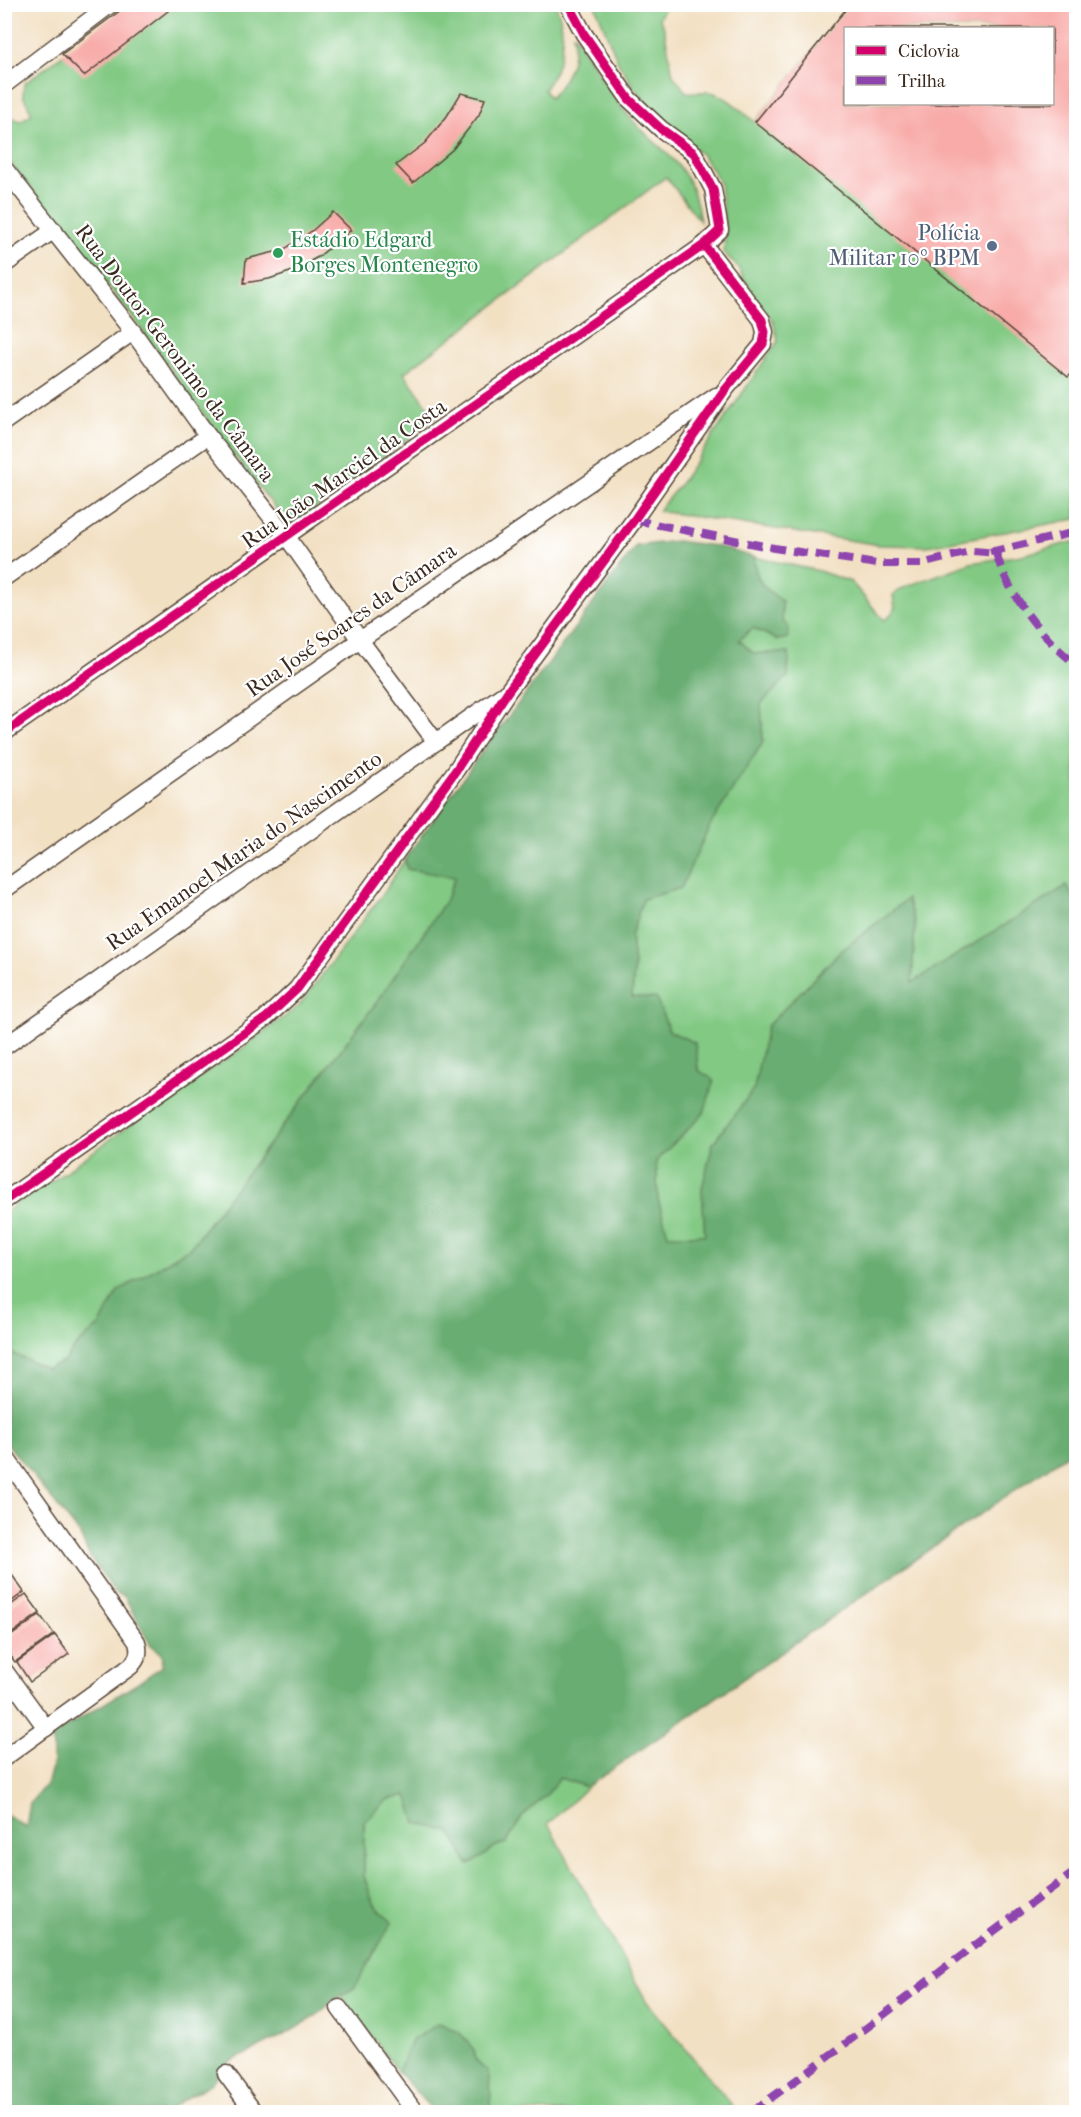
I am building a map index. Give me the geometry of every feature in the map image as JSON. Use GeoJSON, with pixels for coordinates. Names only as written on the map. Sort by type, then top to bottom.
{"type":"FeatureCollection","features":[{"type":"Feature","properties":{"kind":"street"},"geometry":{"type":"LineString","coordinates":[[4,85],[111,4]]}},
{"type":"Feature","properties":{"kind":"street"},"geometry":{"type":"LineString","coordinates":[[4,1201],[266,1018],[297,989],[456,770],[508,691],[634,520],[725,390],[763,344],[765,332],[762,320],[704,245],[720,230],[713,189],[694,153],[661,129],[629,99],[584,34],[568,4]]}},
{"type":"Feature","properties":{"kind":"street","name":"Rua Doutor Geronimo da Câmara"},"geometry":{"type":"LineString","coordinates":[[4,168],[133,332],[208,436],[287,537],[436,742]]}},
{"type":"Feature","properties":{"kind":"street"},"geometry":{"type":"LineString","coordinates":[[4,265],[54,230]]}},
{"type":"Feature","properties":{"kind":"street","name":"Rua João Marciel da Costa"},"geometry":{"type":"LineString","coordinates":[[4,733],[704,245]]}},
{"type":"Feature","properties":{"kind":"street"},"geometry":{"type":"LineString","coordinates":[[4,422],[133,332]]}},
{"type":"Feature","properties":{"kind":"street","name":"Rua José Soares da Câmara"},"geometry":{"type":"LineString","coordinates":[[4,890],[360,640],[725,390]]}},
{"type":"Feature","properties":{"kind":"street"},"geometry":{"type":"LineString","coordinates":[[4,578],[208,436]]}},
{"type":"Feature","properties":{"kind":"street","name":"Rua Emanoel Maria do Nascimento"},"geometry":{"type":"LineString","coordinates":[[4,1047],[508,691]]}},
{"type":"Feature","properties":{"kind":"street"},"geometry":{"type":"LineString","coordinates":[[4,1455],[137,1642],[139,1650],[138,1657],[131,1666],[4,1758]]}},
{"type":"Feature","properties":{"kind":"street"},"geometry":{"type":"LineString","coordinates":[[4,1670],[46,1728]]}},
{"type":"Feature","properties":{"kind":"street"},"geometry":{"type":"LineString","coordinates":[[339,2008],[415,2112]]}},
{"type":"Feature","properties":{"kind":"street"},"geometry":{"type":"LineString","coordinates":[[226,2074],[254,2112]]}},
{"type":"Feature","properties":{"kind":"green space"},"geometry":{"type":"Polygon","coordinates":[[[129,5],[556,5],[562,27],[561,49],[555,70],[544,90],[550,98],[566,76],[572,60],[573,33],[619,104],[683,171],[696,200],[700,221],[666,177],[404,373],[436,418],[293,525],[286,522],[223,441],[125,307],[5,156],[4,120],[9,116],[20,121],[32,114],[23,95],[24,84],[129,5]]]}},
{"type":"Feature","properties":{"kind":"green space"},"geometry":{"type":"Polygon","coordinates":[[[595,5],[667,5],[659,18],[664,28],[673,75],[686,92],[716,94],[728,100],[755,122],[850,5],[1076,5],[1074,104],[1076,110],[1076,519],[927,546],[880,545],[658,511],[680,484],[778,341],[773,321],[737,266],[723,252],[726,235],[720,184],[713,171],[702,155],[661,120],[635,89],[618,62],[595,5]]]}},
{"type":"Feature","properties":{"kind":"green space"},"geometry":{"type":"Polygon","coordinates":[[[676,541],[716,546],[754,557],[756,572],[761,583],[782,601],[782,620],[789,628],[788,638],[778,640],[753,628],[739,640],[753,653],[789,653],[788,676],[761,704],[763,742],[709,827],[681,888],[643,899],[631,936],[634,966],[632,997],[656,998],[669,1031],[695,1043],[698,1070],[714,1080],[704,1113],[656,1161],[658,1199],[668,1235],[705,1235],[702,1189],[713,1143],[754,1089],[767,1026],[840,952],[907,899],[915,923],[912,983],[1066,886],[1076,899],[1076,1448],[587,1787],[560,1778],[548,1793],[522,1817],[506,1843],[495,1847],[474,1862],[468,1864],[451,1832],[416,1823],[407,1795],[387,1800],[364,1822],[364,1876],[373,1903],[392,1922],[354,1988],[288,2033],[228,2063],[210,2084],[166,2112],[5,2112],[4,1813],[26,1827],[30,1803],[48,1782],[53,1763],[53,1735],[162,1666],[163,1655],[150,1644],[124,1596],[116,1594],[90,1557],[79,1533],[5,1441],[5,1345],[11,1353],[47,1369],[64,1362],[76,1346],[100,1325],[118,1291],[190,1248],[377,1002],[445,902],[455,877],[407,869],[405,859],[636,546],[676,541]]]}},
{"type":"Feature","properties":{"kind":"green space"},"geometry":{"type":"Polygon","coordinates":[[[1076,541],[1076,899],[1066,886],[912,984],[915,923],[907,899],[840,952],[767,1026],[754,1089],[713,1143],[702,1189],[705,1235],[668,1235],[658,1199],[656,1161],[704,1113],[695,1043],[669,1031],[656,998],[632,998],[634,966],[631,936],[643,899],[681,888],[708,827],[763,742],[761,704],[788,676],[789,653],[753,653],[739,640],[753,628],[778,640],[782,620],[782,601],[761,583],[756,572],[754,557],[819,571],[851,582],[884,620],[895,608],[893,595],[905,587],[971,563],[1022,555],[1076,541]]]}},
{"type":"Feature","properties":{"kind":"green space"},"geometry":{"type":"Polygon","coordinates":[[[405,859],[407,869],[455,877],[445,902],[377,1002],[190,1248],[118,1291],[100,1325],[76,1346],[64,1362],[47,1369],[11,1353],[5,1345],[5,1213],[24,1197],[51,1182],[299,1006],[385,891],[405,859]]]}},
{"type":"Feature","properties":{"kind":"green space"},"geometry":{"type":"Polygon","coordinates":[[[560,1778],[587,1787],[548,1824],[647,2002],[736,2110],[732,2112],[489,2112],[491,2093],[488,2072],[476,2061],[474,2050],[439,2024],[411,2041],[398,2072],[341,1995],[354,1988],[392,1922],[373,1903],[364,1876],[364,1821],[387,1800],[407,1795],[417,1823],[451,1832],[468,1864],[495,1847],[506,1843],[522,1817],[548,1793],[560,1778]]]}},
{"type":"Feature","properties":{"kind":"green space"},"geometry":{"type":"Polygon","coordinates":[[[439,2023],[459,2032],[474,2050],[476,2061],[488,2072],[491,2093],[489,2112],[434,2112],[398,2072],[411,2041],[439,2023]]]}},
{"type":"Feature","properties":{"kind":"building"},"geometry":{"type":"Polygon","coordinates":[[[129,4],[177,4],[84,76],[62,54],[129,4]]]}},
{"type":"Feature","properties":{"kind":"building","name":"Polícia Militar 10º BPM"},"geometry":{"type":"Polygon","coordinates":[[[850,4],[1076,4],[1076,370],[1068,377],[755,122],[850,4]]]}},
{"type":"Feature","properties":{"kind":"building"},"geometry":{"type":"Polygon","coordinates":[[[461,93],[485,99],[479,115],[453,149],[413,183],[396,165],[425,143],[447,116],[461,93]]]}},
{"type":"Feature","properties":{"kind":"building"},"geometry":{"type":"Polygon","coordinates":[[[333,212],[351,230],[318,257],[290,272],[269,279],[244,283],[246,259],[283,250],[313,230],[333,212]]]}},
{"type":"Feature","properties":{"kind":"building"},"geometry":{"type":"Polygon","coordinates":[[[12,1575],[24,1592],[4,1607],[4,1580],[12,1575]]]}},
{"type":"Feature","properties":{"kind":"building"},"geometry":{"type":"Polygon","coordinates":[[[26,1594],[40,1613],[4,1639],[4,1610],[26,1594]]]}},
{"type":"Feature","properties":{"kind":"building"},"geometry":{"type":"Polygon","coordinates":[[[40,1615],[54,1634],[15,1662],[4,1647],[4,1641],[40,1615]]]}},
{"type":"Feature","properties":{"kind":"building"},"geometry":{"type":"Polygon","coordinates":[[[55,1635],[69,1654],[30,1682],[17,1662],[55,1635]]]}},
{"type":"Feature","properties":{"kind":"marked path"},"geometry":{"type":"LineString","coordinates":[[634,520],[774,548],[877,564],[921,564],[973,551],[996,553],[1001,569],[1028,614],[1051,642],[1076,664]]}},
{"type":"Feature","properties":{"kind":"marked path"},"geometry":{"type":"LineString","coordinates":[[990,552],[1076,532]]}},
{"type":"Feature","properties":{"kind":"marked path"},"geometry":{"type":"LineString","coordinates":[[751,2112],[1076,1871]]}},
{"type":"Feature","properties":{"kind":"cycle path"},"geometry":{"type":"LineString","coordinates":[[4,733],[704,245],[720,230],[713,189],[694,153],[661,129],[629,99],[584,34],[568,4]]}},
{"type":"Feature","properties":{"kind":"cycle path"},"geometry":{"type":"LineString","coordinates":[[4,1201],[266,1018],[297,989],[456,770],[508,691],[634,520],[725,390],[763,344],[765,332],[762,320],[704,245]]}},
{"type":"Feature","properties":{"kind":"place","name":"Polícia Militar 10º BPM"},"geometry":{"type":"Point","coordinates":[992,246]}},
{"type":"Feature","properties":{"kind":"place","name":"Estádio Edgard Borges Montenegro"},"geometry":{"type":"Point","coordinates":[278,253]}}]}
